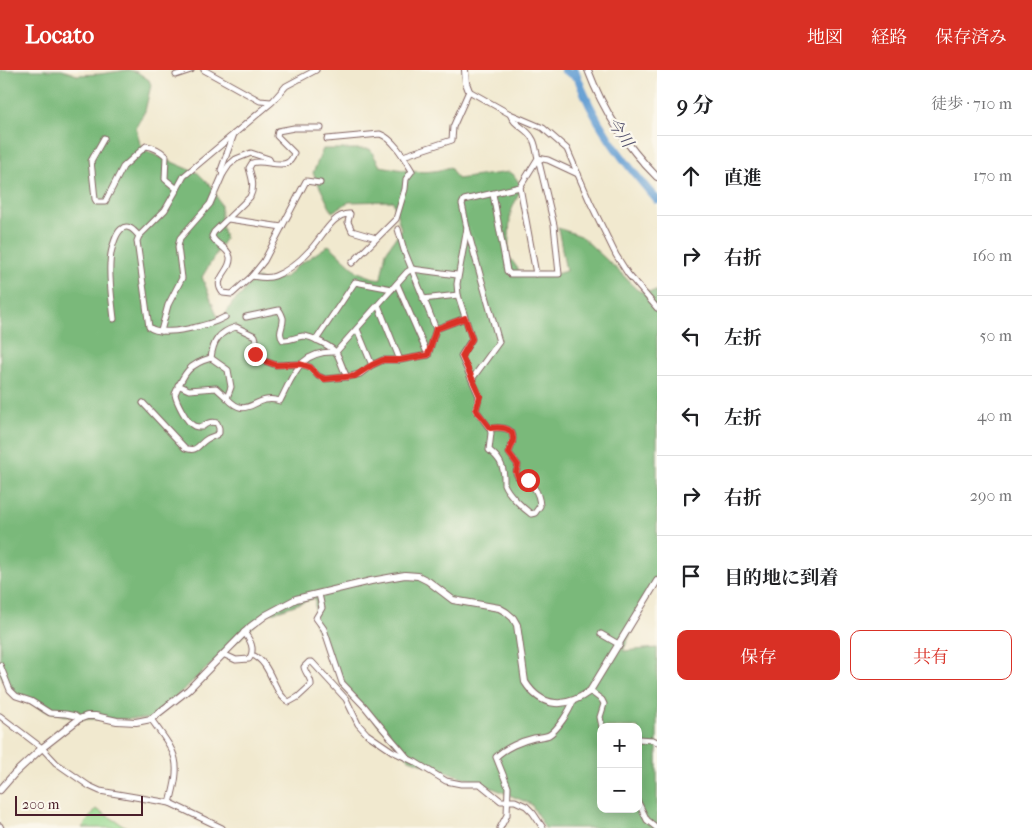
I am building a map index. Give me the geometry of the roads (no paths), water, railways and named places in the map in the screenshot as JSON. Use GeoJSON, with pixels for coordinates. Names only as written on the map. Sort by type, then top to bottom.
{"type":"FeatureCollection","features":[{"type":"Feature","properties":{"kind":"street"},"geometry":{"type":"LineString","coordinates":[[176,75],[191,70]]}},
{"type":"Feature","properties":{"kind":"street"},"geometry":{"type":"LineString","coordinates":[[204,70],[260,101],[272,102]]}},
{"type":"Feature","properties":{"kind":"street"},"geometry":{"type":"LineString","coordinates":[[138,236],[165,210],[184,176],[272,102],[286,86],[316,70]]}},
{"type":"Feature","properties":{"kind":"street"},"geometry":{"type":"LineString","coordinates":[[465,70],[469,91],[510,114],[544,128],[567,149],[616,255],[628,274],[657,308]]}},
{"type":"Feature","properties":{"kind":"street"},"geometry":{"type":"LineString","coordinates":[[588,70],[593,85],[614,124],[657,177]]}},
{"type":"Feature","properties":{"kind":"street"},"geometry":{"type":"LineString","coordinates":[[403,156],[452,140],[453,127],[469,91]]}},
{"type":"Feature","properties":{"kind":"street"},"geometry":{"type":"LineString","coordinates":[[493,194],[507,271],[510,274],[559,274],[554,225],[533,138],[525,129],[512,122],[510,114]]}},
{"type":"Feature","properties":{"kind":"street"},"geometry":{"type":"LineString","coordinates":[[320,183],[306,181],[264,261],[252,276],[232,294],[223,293],[220,289],[220,279],[230,262],[230,257],[228,252],[212,236],[253,192],[253,180],[249,168],[252,163],[258,161],[286,164],[294,155],[277,136],[278,131],[294,128],[321,128]]}},
{"type":"Feature","properties":{"kind":"street"},"geometry":{"type":"LineString","coordinates":[[223,174],[221,170],[234,134]]}},
{"type":"Feature","properties":{"kind":"street"},"geometry":{"type":"LineString","coordinates":[[326,139],[380,134],[403,156],[412,171],[406,179],[405,189],[396,218],[352,262]]}},
{"type":"Feature","properties":{"kind":"street"},"geometry":{"type":"LineString","coordinates":[[104,138],[91,161],[94,199],[97,202],[105,202],[122,167],[146,146],[161,150],[166,156],[165,179],[177,189]]}},
{"type":"Feature","properties":{"kind":"street"},"geometry":{"type":"LineString","coordinates":[[160,332],[168,305],[182,278],[178,242],[210,204],[223,174],[236,159],[251,153],[269,159],[271,163]]}},
{"type":"Feature","properties":{"kind":"street"},"geometry":{"type":"LineString","coordinates":[[538,158],[548,160],[578,174]]}},
{"type":"Feature","properties":{"kind":"street"},"geometry":{"type":"LineString","coordinates":[[536,274],[520,187],[538,158]]}},
{"type":"Feature","properties":{"kind":"street"},"geometry":{"type":"LineString","coordinates":[[472,379],[499,342],[462,204],[464,200],[520,187]]}},
{"type":"Feature","properties":{"kind":"street"},"geometry":{"type":"LineString","coordinates":[[252,276],[264,278],[274,276],[294,266],[311,250],[325,230],[344,214],[350,214],[348,222],[352,231],[376,238]]}},
{"type":"Feature","properties":{"kind":"street"},"geometry":{"type":"LineString","coordinates":[[228,219],[282,227]]}},
{"type":"Feature","properties":{"kind":"street"},"geometry":{"type":"LineString","coordinates":[[114,319],[109,264],[116,235],[120,229],[127,226],[138,236],[138,249],[149,327],[160,332],[199,326],[225,317]]}},
{"type":"Feature","properties":{"kind":"street"},"geometry":{"type":"LineString","coordinates":[[467,228],[457,275],[458,295],[472,339],[462,356],[480,396],[476,410],[490,428],[489,450],[496,455],[503,465],[504,484],[527,511],[531,514],[535,513],[540,506],[538,494],[528,480],[518,477],[516,472],[518,465],[509,453],[514,439],[513,435],[504,428],[490,428]]}},
{"type":"Feature","properties":{"kind":"street"},"geometry":{"type":"LineString","coordinates":[[398,229],[436,329],[428,355]]}},
{"type":"Feature","properties":{"kind":"street"},"geometry":{"type":"LineString","coordinates":[[178,385],[189,390],[216,388],[234,406],[242,408],[249,407],[260,400],[271,398],[280,401],[300,364],[314,354],[336,352],[407,272],[412,269],[457,275]]}},
{"type":"Feature","properties":{"kind":"street"},"geometry":{"type":"LineString","coordinates":[[316,340],[355,282],[392,290]]}},
{"type":"Feature","properties":{"kind":"street"},"geometry":{"type":"LineString","coordinates":[[398,284],[428,355]]}},
{"type":"Feature","properties":{"kind":"street"},"geometry":{"type":"LineString","coordinates":[[423,298],[458,295]]}},
{"type":"Feature","properties":{"kind":"street"},"geometry":{"type":"LineString","coordinates":[[378,305],[400,360]]}},
{"type":"Feature","properties":{"kind":"street"},"geometry":{"type":"LineString","coordinates":[[246,317],[279,310],[283,319],[280,330],[280,336],[283,340],[288,341],[302,336],[309,336],[316,340],[336,352],[346,377]]}},
{"type":"Feature","properties":{"kind":"street"},"geometry":{"type":"LineString","coordinates":[[436,329],[465,318]]}},
{"type":"Feature","properties":{"kind":"street"},"geometry":{"type":"LineString","coordinates":[[211,358],[212,347],[216,339],[230,328],[236,327],[255,336],[257,340],[256,358],[276,365],[300,364],[310,367],[318,376],[325,379],[360,374],[383,360],[400,360],[428,355]]}},
{"type":"Feature","properties":{"kind":"street"},"geometry":{"type":"LineString","coordinates":[[357,329],[372,365]]}},
{"type":"Feature","properties":{"kind":"street"},"geometry":{"type":"LineString","coordinates":[[143,403],[185,448],[196,449],[207,439],[219,433],[219,428],[217,423],[213,422],[202,426],[191,424],[175,394],[188,369],[194,364],[211,358]]}},
{"type":"Feature","properties":{"kind":"street"},"geometry":{"type":"LineString","coordinates":[[211,358],[228,370],[231,387],[228,398]]}},
{"type":"Feature","properties":{"kind":"street"},"geometry":{"type":"LineString","coordinates":[[0,790],[42,748],[79,719],[95,716],[126,722],[144,722],[151,719],[188,690],[244,632],[266,614],[296,599],[371,581],[405,575],[418,576],[428,581],[453,600],[498,608],[513,618],[517,625],[525,682],[530,689],[544,700],[564,704],[590,691],[620,645],[657,581]]}},
{"type":"Feature","properties":{"kind":"street"},"geometry":{"type":"LineString","coordinates":[[319,594],[322,608],[316,618],[328,638],[342,683],[366,707],[409,759]]}},
{"type":"Feature","properties":{"kind":"street"},"geometry":{"type":"LineString","coordinates":[[244,632],[251,642],[252,656]]}},
{"type":"Feature","properties":{"kind":"street"},"geometry":{"type":"LineString","coordinates":[[601,634],[620,645]]}},
{"type":"Feature","properties":{"kind":"street"},"geometry":{"type":"LineString","coordinates":[[223,654],[241,661],[252,656]]}},
{"type":"Feature","properties":{"kind":"street"},"geometry":{"type":"LineString","coordinates":[[252,656],[261,662],[280,695],[289,702],[298,697],[311,685],[304,667],[309,662],[315,664],[346,699],[358,724],[366,734],[446,781],[461,784],[480,784],[501,800],[515,801],[526,806],[543,828]]}},
{"type":"Feature","properties":{"kind":"street"},"geometry":{"type":"LineString","coordinates":[[0,666],[10,690],[16,696],[32,701],[50,713],[66,714],[79,719]]}},
{"type":"Feature","properties":{"kind":"street"},"geometry":{"type":"LineString","coordinates":[[590,691],[602,700],[604,704],[600,717],[601,723]]}},
{"type":"Feature","properties":{"kind":"street"},"geometry":{"type":"LineString","coordinates":[[500,828],[507,815],[508,787],[496,757],[501,752],[532,738],[547,736],[557,727],[571,708],[573,701]]}},
{"type":"Feature","properties":{"kind":"street"},"geometry":{"type":"LineString","coordinates":[[0,716],[42,748],[56,763],[89,786],[100,791],[170,803],[222,828]]}},
{"type":"Feature","properties":{"kind":"street"},"geometry":{"type":"LineString","coordinates":[[151,719],[171,746],[175,756],[176,774],[170,803]]}},
{"type":"Feature","properties":{"kind":"street"},"geometry":{"type":"LineString","coordinates":[[642,739],[657,742]]}},
{"type":"Feature","properties":{"kind":"street"},"geometry":{"type":"LineString","coordinates":[[642,810],[647,820],[657,828]]}},
{"type":"Feature","properties":{"kind":"waterway"},"geometry":{"type":"LineString","coordinates":[[564,70],[577,77]]}},
{"type":"Feature","properties":{"kind":"waterway","name":"今川"},"geometry":{"type":"LineString","coordinates":[[575,70],[590,106],[609,139],[657,200]]}}]}
